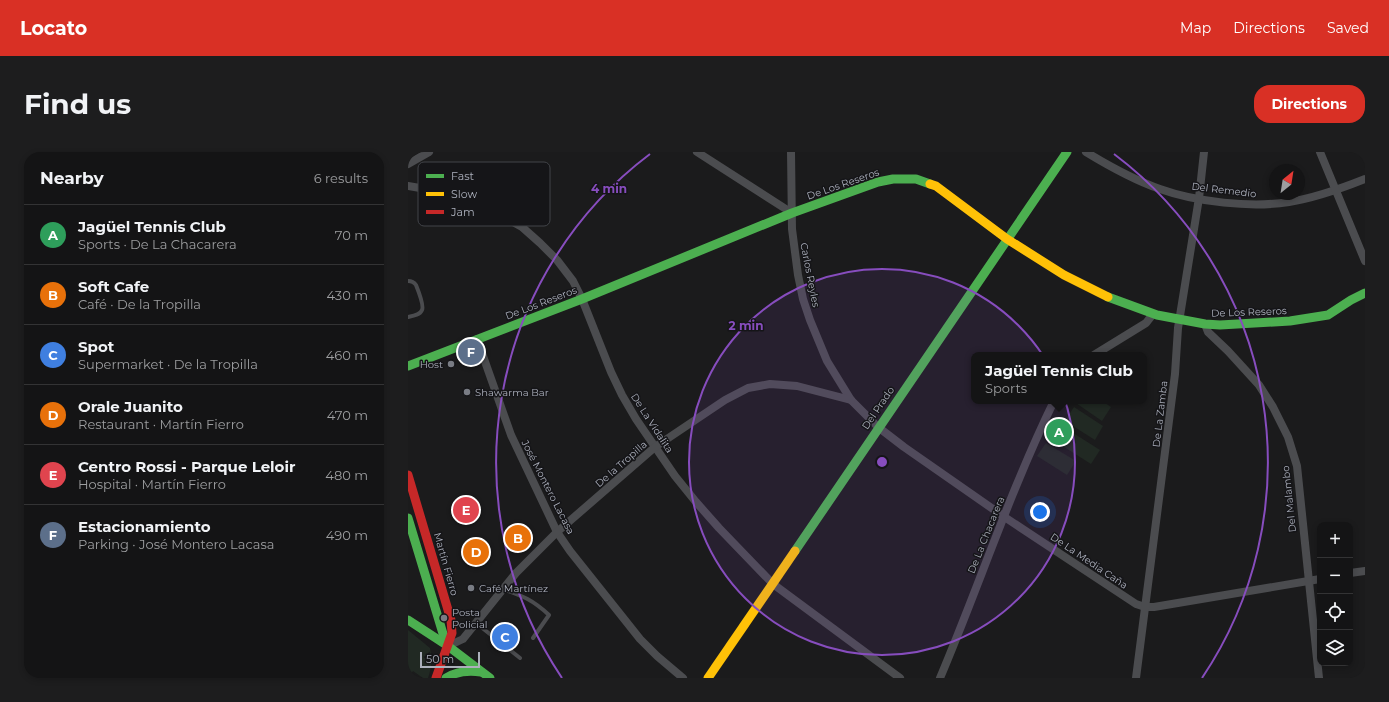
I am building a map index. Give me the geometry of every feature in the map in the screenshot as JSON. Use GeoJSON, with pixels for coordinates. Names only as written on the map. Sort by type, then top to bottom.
{"type":"FeatureCollection","features":[{"type":"Feature","properties":{"kind":"street"},"geometry":{"type":"LineString","coordinates":[[408,164],[429,152]]}},
{"type":"Feature","properties":{"kind":"street"},"geometry":{"type":"LineString","coordinates":[[697,152],[792,213]]}},
{"type":"Feature","properties":{"kind":"street","name":"Carlos Reyles"},"geometry":{"type":"LineString","coordinates":[[791,152],[792,229],[803,299],[827,361],[851,400],[878,427]]}},
{"type":"Feature","properties":{"kind":"street","name":"Del Prado"},"geometry":{"type":"LineString","coordinates":[[708,678],[1067,152]]}},
{"type":"Feature","properties":{"kind":"street","name":"Del Remedio"},"geometry":{"type":"LineString","coordinates":[[1086,152],[1136,180],[1160,189],[1221,202],[1267,204],[1303,199],[1336,190],[1365,179]]}},
{"type":"Feature","properties":{"kind":"street","name":"De La Zamba"},"geometry":{"type":"LineString","coordinates":[[1136,678],[1175,374],[1180,319],[1199,198],[1204,152]]}},
{"type":"Feature","properties":{"kind":"street"},"geometry":{"type":"LineString","coordinates":[[1320,152],[1365,261]]}},
{"type":"Feature","properties":{"kind":"street","name":"De Los Reseros"},"geometry":{"type":"LineString","coordinates":[[408,366],[582,299],[792,213],[878,182],[893,179],[916,179],[936,186],[1007,239],[1064,275],[1116,301],[1153,314],[1205,324],[1220,325],[1290,321],[1320,318],[1328,315],[1365,293]]}},
{"type":"Feature","properties":{"kind":"street","name":"De La Vidalita"},"geometry":{"type":"LineString","coordinates":[[408,186],[418,188]]}},
{"type":"Feature","properties":{"kind":"street","name":"De La Vidalita"},"geometry":{"type":"LineString","coordinates":[[520,226],[557,260],[572,281],[582,299],[611,372],[622,395],[675,476],[696,502],[724,534],[773,584],[900,678]]}},
{"type":"Feature","properties":{"kind":"street"},"geometry":{"type":"LineString","coordinates":[[1099,352],[1146,323],[1153,314]]}},
{"type":"Feature","properties":{"kind":"street","name":"Del Malambo"},"geometry":{"type":"LineString","coordinates":[[1205,324],[1208,332],[1228,351],[1258,384],[1283,424],[1288,438],[1297,466],[1319,678]]}},
{"type":"Feature","properties":{"kind":"street","name":"José Montero Lacasa"},"geometry":{"type":"LineString","coordinates":[[477,339],[511,435],[557,532],[570,551],[640,639],[683,678]]}},
{"type":"Feature","properties":{"kind":"street","name":"De la Tropilla"},"geometry":{"type":"LineString","coordinates":[[448,646],[463,640],[502,589],[526,562],[557,532],[655,447],[725,400],[748,388],[770,384],[796,386],[851,400]]}},
{"type":"Feature","properties":{"kind":"street","name":"De La Chacarera"},"geometry":{"type":"LineString","coordinates":[[940,678],[1003,516],[1053,404]]}},
{"type":"Feature","properties":{"kind":"street","name":"De La Media Caña"},"geometry":{"type":"LineString","coordinates":[[878,427],[904,447],[1003,516],[1129,600],[1145,607]]}},
{"type":"Feature","properties":{"kind":"street","name":"Martín Fierro"},"geometry":{"type":"LineString","coordinates":[[408,475],[451,620],[452,633],[436,678]]}},
{"type":"Feature","properties":{"kind":"street"},"geometry":{"type":"LineString","coordinates":[[408,518],[448,646]]}},
{"type":"Feature","properties":{"kind":"street"},"geometry":{"type":"LineString","coordinates":[[1353,573],[1365,571]]}},
{"type":"Feature","properties":{"kind":"street"},"geometry":{"type":"LineString","coordinates":[[1145,607],[1154,607],[1317,580]]}},
{"type":"Feature","properties":{"kind":"street"},"geometry":{"type":"LineString","coordinates":[[408,620],[448,646],[486,675]]}},
{"type":"Feature","properties":{"kind":"street"},"geometry":{"type":"LineString","coordinates":[[446,678],[456,672],[462,671],[486,675]]}},
{"type":"Feature","properties":{"kind":"lane"},"geometry":{"type":"LineString","coordinates":[[408,281],[416,284],[423,305],[422,311],[419,314],[408,317]]}},
{"type":"Feature","properties":{"kind":"lane"},"geometry":{"type":"LineString","coordinates":[[502,589],[536,603],[549,615],[533,638]]}},
{"type":"Feature","properties":{"kind":"lane"},"geometry":{"type":"LineString","coordinates":[[476,623],[520,658]]}},
{"type":"Feature","properties":{"kind":"shaded area"},"geometry":{"type":"Polygon","coordinates":[[[1077,404],[1106,404],[1111,407],[1102,421],[1077,404]]]}},
{"type":"Feature","properties":{"kind":"shaded area"},"geometry":{"type":"Polygon","coordinates":[[[1074,407],[1103,426],[1095,440],[1065,421],[1074,407]]]}},
{"type":"Feature","properties":{"kind":"shaded area"},"geometry":{"type":"Polygon","coordinates":[[[1070,431],[1100,450],[1091,464],[1061,445],[1070,431]]]}},
{"type":"Feature","properties":{"kind":"shaded area"},"geometry":{"type":"Polygon","coordinates":[[[1046,443],[1076,461],[1067,475],[1037,456],[1046,443]]]}},
{"type":"Feature","properties":{"kind":"shaded area"},"geometry":{"type":"Polygon","coordinates":[[[408,630],[430,648],[431,663],[428,678],[423,678],[413,671],[408,678],[408,630]]]}},
{"type":"Feature","properties":{"kind":"traffic: fast"},"geometry":{"type":"LineString","coordinates":[[795,551],[1067,152]]}},
{"type":"Feature","properties":{"kind":"traffic: fast"},"geometry":{"type":"LineString","coordinates":[[408,366],[582,299],[792,213],[878,182],[893,179],[916,179],[930,184]]}},
{"type":"Feature","properties":{"kind":"traffic: fast"},"geometry":{"type":"LineString","coordinates":[[1108,297],[1157,315],[1205,324],[1220,325],[1290,321],[1328,315],[1365,293]]}},
{"type":"Feature","properties":{"kind":"traffic: fast"},"geometry":{"type":"LineString","coordinates":[[408,518],[448,646]]}},
{"type":"Feature","properties":{"kind":"traffic: fast"},"geometry":{"type":"LineString","coordinates":[[408,620],[448,646],[490,678]]}},
{"type":"Feature","properties":{"kind":"traffic: fast"},"geometry":{"type":"LineString","coordinates":[[446,678],[463,672],[481,672]]}},
{"type":"Feature","properties":{"kind":"traffic: slow"},"geometry":{"type":"LineString","coordinates":[[930,184],[936,186],[1007,239],[1064,275],[1108,297]]}},
{"type":"Feature","properties":{"kind":"traffic: slow"},"geometry":{"type":"LineString","coordinates":[[708,678],[795,551]]}},
{"type":"Feature","properties":{"kind":"traffic: jam"},"geometry":{"type":"LineString","coordinates":[[408,475],[451,620],[452,633],[436,678]]}},
{"type":"Feature","properties":{"kind":"place","name":"Estacionamiento"},"geometry":{"type":"Point","coordinates":[471,352]}},
{"type":"Feature","properties":{"kind":"place","name":"Host"},"geometry":{"type":"Point","coordinates":[451,364]}},
{"type":"Feature","properties":{"kind":"place","name":"Shawarma Bar"},"geometry":{"type":"Point","coordinates":[467,392]}},
{"type":"Feature","properties":{"kind":"place","name":"Jagüel Tennis Club"},"geometry":{"type":"Point","coordinates":[1059,432]}},
{"type":"Feature","properties":{"kind":"place","name":"Centro Rossi - Parque Leloir"},"geometry":{"type":"Point","coordinates":[466,510]}},
{"type":"Feature","properties":{"kind":"place","name":"Soft Cafe"},"geometry":{"type":"Point","coordinates":[518,538]}},
{"type":"Feature","properties":{"kind":"place","name":"Orale Juanito"},"geometry":{"type":"Point","coordinates":[476,552]}},
{"type":"Feature","properties":{"kind":"place","name":"Café Martínez"},"geometry":{"type":"Point","coordinates":[471,588]}},
{"type":"Feature","properties":{"kind":"place","name":"Posta Policial"},"geometry":{"type":"Point","coordinates":[444,618]}},
{"type":"Feature","properties":{"kind":"place","name":"Spot"},"geometry":{"type":"Point","coordinates":[505,637]}}]}
